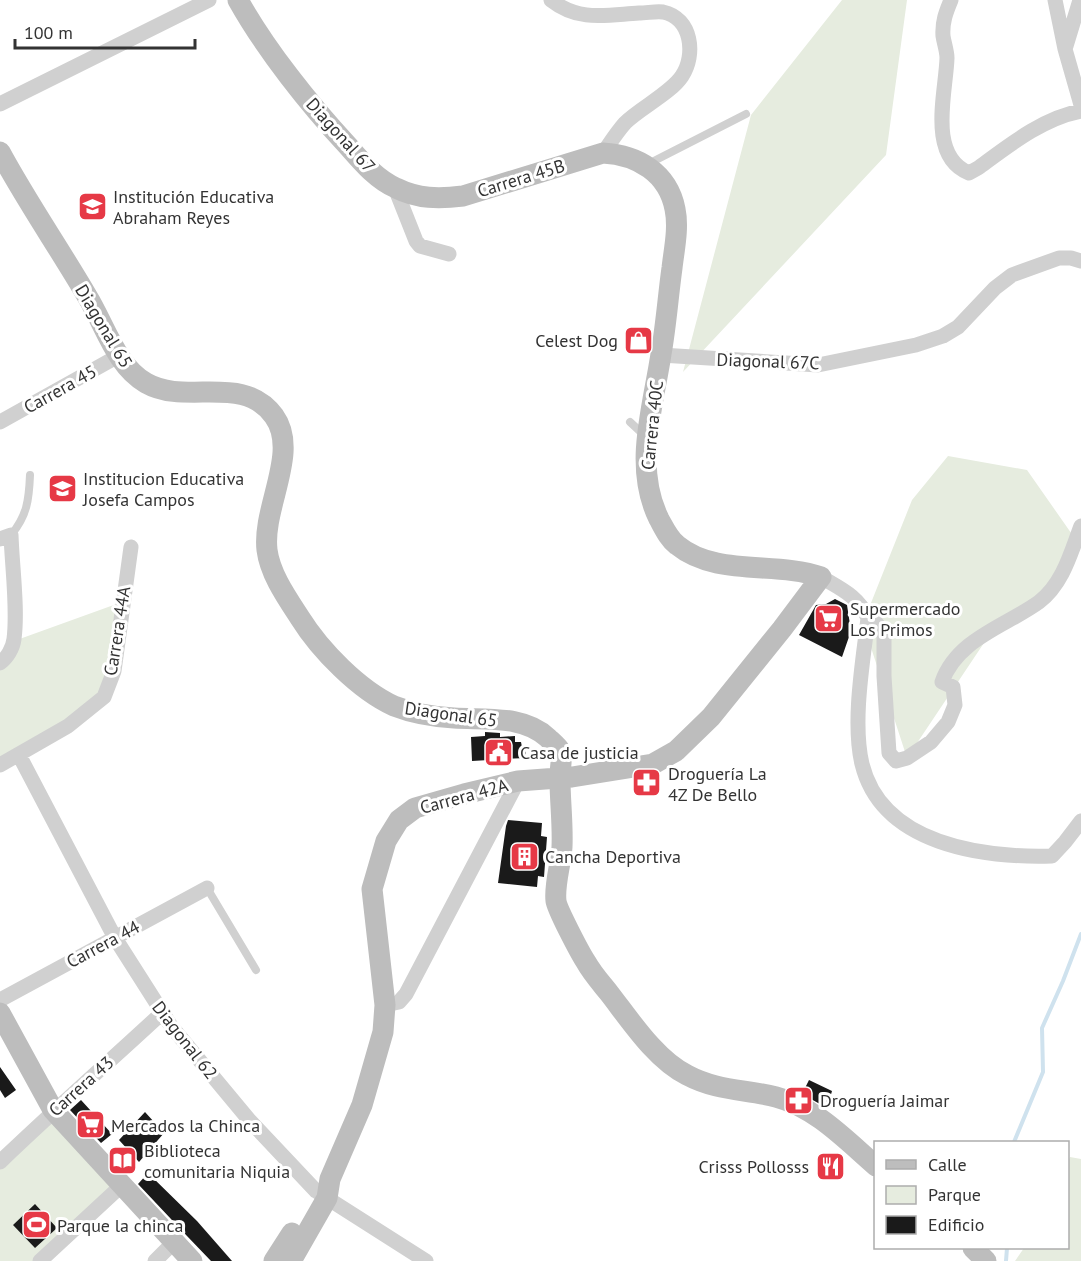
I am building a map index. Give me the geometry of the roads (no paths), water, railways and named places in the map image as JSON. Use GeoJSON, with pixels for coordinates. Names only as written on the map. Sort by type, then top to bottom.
{"type":"FeatureCollection","features":[{"type":"Feature","properties":{"kind":"street"},"geometry":{"type":"LineString","coordinates":[[0,105],[209,0]]}},
{"type":"Feature","properties":{"kind":"street","name":"Diagonal 67"},"geometry":{"type":"LineString","coordinates":[[238,0],[254,28],[327,123],[374,173],[395,188]]}},
{"type":"Feature","properties":{"kind":"street"},"geometry":{"type":"LineString","coordinates":[[551,0],[563,10],[584,15],[662,12],[674,16],[689,37],[691,49],[689,63],[681,78],[625,124],[603,153]]}},
{"type":"Feature","properties":{"kind":"street"},"geometry":{"type":"LineString","coordinates":[[951,0],[943,21],[947,56],[942,134],[948,152],[962,170],[969,173],[1034,130],[1065,114],[1081,111]]}},
{"type":"Feature","properties":{"kind":"street"},"geometry":{"type":"LineString","coordinates":[[1055,0],[1065,49],[1081,105]]}},
{"type":"Feature","properties":{"kind":"street"},"geometry":{"type":"LineString","coordinates":[[1065,49],[1080,0]]}},
{"type":"Feature","properties":{"kind":"street","name":"Diagonal 65"},"geometry":{"type":"LineString","coordinates":[[0,152],[129,370],[144,382],[161,390],[237,393],[258,401],[273,413],[282,429],[285,442],[282,464],[271,502],[267,549],[272,567],[284,593],[301,621],[319,644],[371,692],[398,708],[449,718],[527,723],[545,734],[559,748],[562,763],[559,776],[562,847],[556,902],[586,962],[628,1018],[669,1064],[688,1076],[718,1088],[776,1097],[793,1104],[830,1126],[874,1164]]}},
{"type":"Feature","properties":{"kind":"street","name":"Carrera 45B"},"geometry":{"type":"LineString","coordinates":[[395,188],[415,196],[440,198],[463,196],[603,153],[622,154],[647,165]]}},
{"type":"Feature","properties":{"kind":"street","name":"Carrera 40C"},"geometry":{"type":"LineString","coordinates":[[647,165],[669,191],[676,211],[676,234],[648,440],[646,476],[655,510],[674,543],[689,555],[726,564],[807,572],[821,577],[851,595],[862,605],[868,618],[874,620],[884,633],[889,753],[896,761],[907,758],[931,742],[948,722],[955,705],[953,687],[942,682],[947,668],[964,649],[1005,620],[1040,601],[1058,583],[1081,526]]}},
{"type":"Feature","properties":{"kind":"street"},"geometry":{"type":"LineString","coordinates":[[395,188],[420,246],[449,254]]}},
{"type":"Feature","properties":{"kind":"street","name":"Diagonal 67C"},"geometry":{"type":"LineString","coordinates":[[661,355],[818,365],[916,345],[943,336],[958,327],[995,288],[1012,275],[1059,258],[1081,261]]}},
{"type":"Feature","properties":{"kind":"street","name":"Carrera 45"},"geometry":{"type":"LineString","coordinates":[[0,422],[120,356]]}},
{"type":"Feature","properties":{"kind":"street"},"geometry":{"type":"LineString","coordinates":[[0,663],[6,659],[14,641],[5,537]]}},
{"type":"Feature","properties":{"kind":"street","name":"Carrera 44A"},"geometry":{"type":"LineString","coordinates":[[0,765],[68,726],[104,697],[114,671],[131,548]]}},
{"type":"Feature","properties":{"kind":"street","name":"Carrera 42A"},"geometry":{"type":"LineString","coordinates":[[324,1190],[362,1105],[383,1032],[385,1005],[372,889],[386,841],[399,820],[415,808],[464,794],[518,781],[559,776],[572,777],[653,764],[676,751],[711,717],[821,577]]}},
{"type":"Feature","properties":{"kind":"street"},"geometry":{"type":"LineString","coordinates":[[868,618],[858,728],[862,764],[870,786],[888,811],[928,838],[987,854],[1052,856],[1081,821]]}},
{"type":"Feature","properties":{"kind":"street","name":"Diagonal 62"},"geometry":{"type":"LineString","coordinates":[[19,755],[114,938],[171,1026],[250,1120],[324,1190],[426,1261]]}},
{"type":"Feature","properties":{"kind":"street"},"geometry":{"type":"LineString","coordinates":[[385,1005],[399,1002],[406,994],[518,781]]}},
{"type":"Feature","properties":{"kind":"street","name":"Carrera 44"},"geometry":{"type":"LineString","coordinates":[[0,1000],[207,888]]}},
{"type":"Feature","properties":{"kind":"street","name":"Carrera 43"},"geometry":{"type":"LineString","coordinates":[[0,1162],[53,1110],[163,1012]]}},
{"type":"Feature","properties":{"kind":"street"},"geometry":{"type":"LineString","coordinates":[[0,1014],[53,1110],[192,1261]]}},
{"type":"Feature","properties":{"kind":"street"},"geometry":{"type":"LineString","coordinates":[[40,1261],[121,1186]]}},
{"type":"Feature","properties":{"kind":"street"},"geometry":{"type":"LineString","coordinates":[[275,1261],[324,1190]]}},
{"type":"Feature","properties":{"kind":"street"},"geometry":{"type":"LineString","coordinates":[[291,1261],[324,1190]]}},
{"type":"Feature","properties":{"kind":"street"},"geometry":{"type":"LineString","coordinates":[[155,1261],[174,1242]]}},
{"type":"Feature","properties":{"kind":"street"},"geometry":{"type":"LineString","coordinates":[[974,1249],[986,1261]]}},
{"type":"Feature","properties":{"kind":"lane"},"geometry":{"type":"LineString","coordinates":[[647,165],[747,114]]}},
{"type":"Feature","properties":{"kind":"lane"},"geometry":{"type":"LineString","coordinates":[[630,422],[648,440]]}},
{"type":"Feature","properties":{"kind":"lane"},"geometry":{"type":"LineString","coordinates":[[5,537],[21,524],[25,515],[30,475]]}},
{"type":"Feature","properties":{"kind":"lane"},"geometry":{"type":"LineString","coordinates":[[207,888],[256,970]]}},
{"type":"Feature","properties":{"kind":"waterway"},"geometry":{"type":"LineString","coordinates":[[1014,1141],[1043,1072],[1042,1028],[1081,934]]}},
{"type":"Feature","properties":{"kind":"waterway"},"geometry":{"type":"LineString","coordinates":[[1006,1261],[1007,1249]]}},
{"type":"Feature","properties":{"kind":"place","name":"Institución Educativa Abraham Reyes"},"geometry":{"type":"Point","coordinates":[92,206]}},
{"type":"Feature","properties":{"kind":"place","name":"Celest Dog"},"geometry":{"type":"Point","coordinates":[639,340]}},
{"type":"Feature","properties":{"kind":"place","name":"Institucion Educativa Josefa Campos"},"geometry":{"type":"Point","coordinates":[62,488]}},
{"type":"Feature","properties":{"kind":"place","name":"Supermercado Los Primos"},"geometry":{"type":"Point","coordinates":[829,618]}},
{"type":"Feature","properties":{"kind":"place","name":"Casa de justicia"},"geometry":{"type":"Point","coordinates":[499,752]}},
{"type":"Feature","properties":{"kind":"place","name":"Droguería La 4Z De Bello"},"geometry":{"type":"Point","coordinates":[647,783]}},
{"type":"Feature","properties":{"kind":"place","name":"Cancha Deportiva"},"geometry":{"type":"Point","coordinates":[524,856]}},
{"type":"Feature","properties":{"kind":"place","name":"Droguería Jaimar"},"geometry":{"type":"Point","coordinates":[799,1100]}},
{"type":"Feature","properties":{"kind":"place","name":"Mercados la Chinca"},"geometry":{"type":"Point","coordinates":[90,1125]}},
{"type":"Feature","properties":{"kind":"place","name":"Biblioteca comunitaria Niquia"},"geometry":{"type":"Point","coordinates":[123,1160]}},
{"type":"Feature","properties":{"kind":"place","name":"Crisss Pollosss"},"geometry":{"type":"Point","coordinates":[830,1166]}},
{"type":"Feature","properties":{"kind":"place","name":"Parque la chinca"},"geometry":{"type":"Point","coordinates":[36,1225]}}]}
